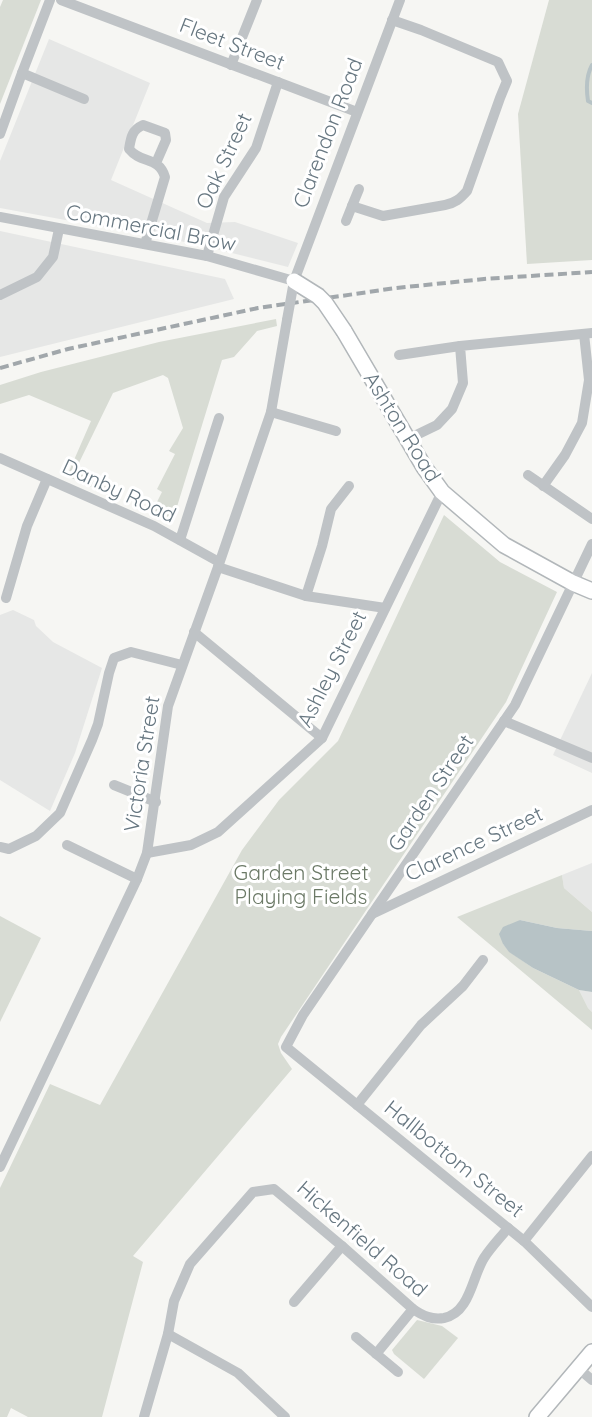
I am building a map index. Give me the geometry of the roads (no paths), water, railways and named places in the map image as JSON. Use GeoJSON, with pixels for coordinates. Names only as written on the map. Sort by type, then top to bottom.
{"type":"FeatureCollection","features":[{"type":"Feature","properties":{"kind":"street"},"geometry":{"type":"LineString","coordinates":[[0,134],[50,0]]}},
{"type":"Feature","properties":{"kind":"street","name":"Fleet Street"},"geometry":{"type":"LineString","coordinates":[[60,0],[357,112]]}},
{"type":"Feature","properties":{"kind":"street"},"geometry":{"type":"LineString","coordinates":[[231,65],[257,0]]}},
{"type":"Feature","properties":{"kind":"street","name":"Clarendon Road"},"geometry":{"type":"LineString","coordinates":[[294,281],[400,0]]}},
{"type":"Feature","properties":{"kind":"street"},"geometry":{"type":"LineString","coordinates":[[352,206],[383,216],[445,205],[461,199],[467,191],[507,81],[498,62],[392,20]]}},
{"type":"Feature","properties":{"kind":"street"},"geometry":{"type":"LineString","coordinates":[[22,73],[84,99]]}},
{"type":"Feature","properties":{"kind":"street","name":"Oak Street"},"geometry":{"type":"LineString","coordinates":[[207,256],[224,197],[256,148],[278,82]]}},
{"type":"Feature","properties":{"kind":"street"},"geometry":{"type":"LineString","coordinates":[[145,244],[165,177],[163,168],[156,163]]}},
{"type":"Feature","properties":{"kind":"street"},"geometry":{"type":"LineString","coordinates":[[346,220],[359,189]]}},
{"type":"Feature","properties":{"kind":"street","name":"Commercial Brow"},"geometry":{"type":"LineString","coordinates":[[0,217],[207,256],[294,281]]}},
{"type":"Feature","properties":{"kind":"street"},"geometry":{"type":"LineString","coordinates":[[0,295],[37,277],[53,257],[59,229]]}},
{"type":"Feature","properties":{"kind":"street","name":"Victoria Street"},"geometry":{"type":"LineString","coordinates":[[0,1167],[138,879],[147,853],[168,706],[271,412],[294,281]]}},
{"type":"Feature","properties":{"kind":"street","name":"Ashton Road"},"geometry":{"type":"LineString","coordinates":[[294,281],[325,303],[424,467],[442,492],[504,545],[592,591]]}},
{"type":"Feature","properties":{"kind":"street"},"geometry":{"type":"LineString","coordinates":[[399,354],[588,334],[589,380],[582,423],[565,455],[543,486]]}},
{"type":"Feature","properties":{"kind":"street"},"geometry":{"type":"LineString","coordinates":[[408,439],[437,425],[453,409],[463,383],[460,346]]}},
{"type":"Feature","properties":{"kind":"street"},"geometry":{"type":"LineString","coordinates":[[271,412],[336,431]]}},
{"type":"Feature","properties":{"kind":"street"},"geometry":{"type":"LineString","coordinates":[[180,540],[219,418]]}},
{"type":"Feature","properties":{"kind":"street","name":"Danby Road"},"geometry":{"type":"LineString","coordinates":[[0,458],[154,526],[219,565],[306,596],[385,608]]}},
{"type":"Feature","properties":{"kind":"street"},"geometry":{"type":"LineString","coordinates":[[528,475],[592,519]]}},
{"type":"Feature","properties":{"kind":"street"},"geometry":{"type":"LineString","coordinates":[[6,598],[27,526],[47,479]]}},
{"type":"Feature","properties":{"kind":"street"},"geometry":{"type":"LineString","coordinates":[[306,596],[331,509],[349,486]]}},
{"type":"Feature","properties":{"kind":"street","name":"Ashley Street"},"geometry":{"type":"LineString","coordinates":[[147,853],[190,844],[218,832],[322,738],[442,492]]}},
{"type":"Feature","properties":{"kind":"street","name":"Garden Street"},"geometry":{"type":"LineString","coordinates":[[286,1047],[303,1015],[515,705],[592,544]]}},
{"type":"Feature","properties":{"kind":"street"},"geometry":{"type":"LineString","coordinates":[[194,633],[322,738]]}},
{"type":"Feature","properties":{"kind":"street"},"geometry":{"type":"LineString","coordinates":[[0,848],[9,849],[36,836],[60,813],[98,724],[114,658],[131,652],[182,666]]}},
{"type":"Feature","properties":{"kind":"street"},"geometry":{"type":"LineString","coordinates":[[504,721],[592,759]]}},
{"type":"Feature","properties":{"kind":"street"},"geometry":{"type":"LineString","coordinates":[[114,785],[156,802]]}},
{"type":"Feature","properties":{"kind":"street","name":"Clarence Street"},"geometry":{"type":"LineString","coordinates":[[372,914],[592,810]]}},
{"type":"Feature","properties":{"kind":"street"},"geometry":{"type":"LineString","coordinates":[[68,845],[138,879]]}},
{"type":"Feature","properties":{"kind":"street"},"geometry":{"type":"LineString","coordinates":[[357,1105],[421,1026],[463,986],[483,960]]}},
{"type":"Feature","properties":{"kind":"street","name":"Hallbottom Street"},"geometry":{"type":"LineString","coordinates":[[286,1047],[524,1241],[592,1307]]}},
{"type":"Feature","properties":{"kind":"street"},"geometry":{"type":"LineString","coordinates":[[524,1241],[592,1156]]}},
{"type":"Feature","properties":{"kind":"street","name":"Hickenfield Road"},"geometry":{"type":"LineString","coordinates":[[144,1417],[168,1334],[174,1301],[190,1264],[253,1192],[274,1190],[424,1317],[439,1319],[457,1313],[467,1299],[484,1258],[508,1228]]}},
{"type":"Feature","properties":{"kind":"street"},"geometry":{"type":"LineString","coordinates":[[294,1302],[342,1246]]}},
{"type":"Feature","properties":{"kind":"street"},"geometry":{"type":"LineString","coordinates":[[376,1354],[413,1310]]}},
{"type":"Feature","properties":{"kind":"street"},"geometry":{"type":"LineString","coordinates":[[168,1334],[238,1373],[285,1417]]}},
{"type":"Feature","properties":{"kind":"street"},"geometry":{"type":"LineString","coordinates":[[356,1337],[398,1372]]}},
{"type":"Feature","properties":{"kind":"street"},"geometry":{"type":"LineString","coordinates":[[537,1417],[592,1352]]}},
{"type":"Feature","properties":{"kind":"street"},"geometry":{"type":"LineString","coordinates":[[578,1368],[592,1380]]}},
{"type":"Feature","properties":{"kind":"waterway"},"geometry":{"type":"LineString","coordinates":[[592,65],[587,87],[588,101],[592,103]]}},
{"type":"Feature","properties":{"kind":"railway"},"geometry":{"type":"LineString","coordinates":[[0,368],[68,349],[258,308],[396,288],[484,279],[592,272]]}},
{"type":"Feature","properties":{"kind":"park label","name":"Garden Street Playing Fields"},"geometry":{"type":"Point","coordinates":[301,885]}}]}
